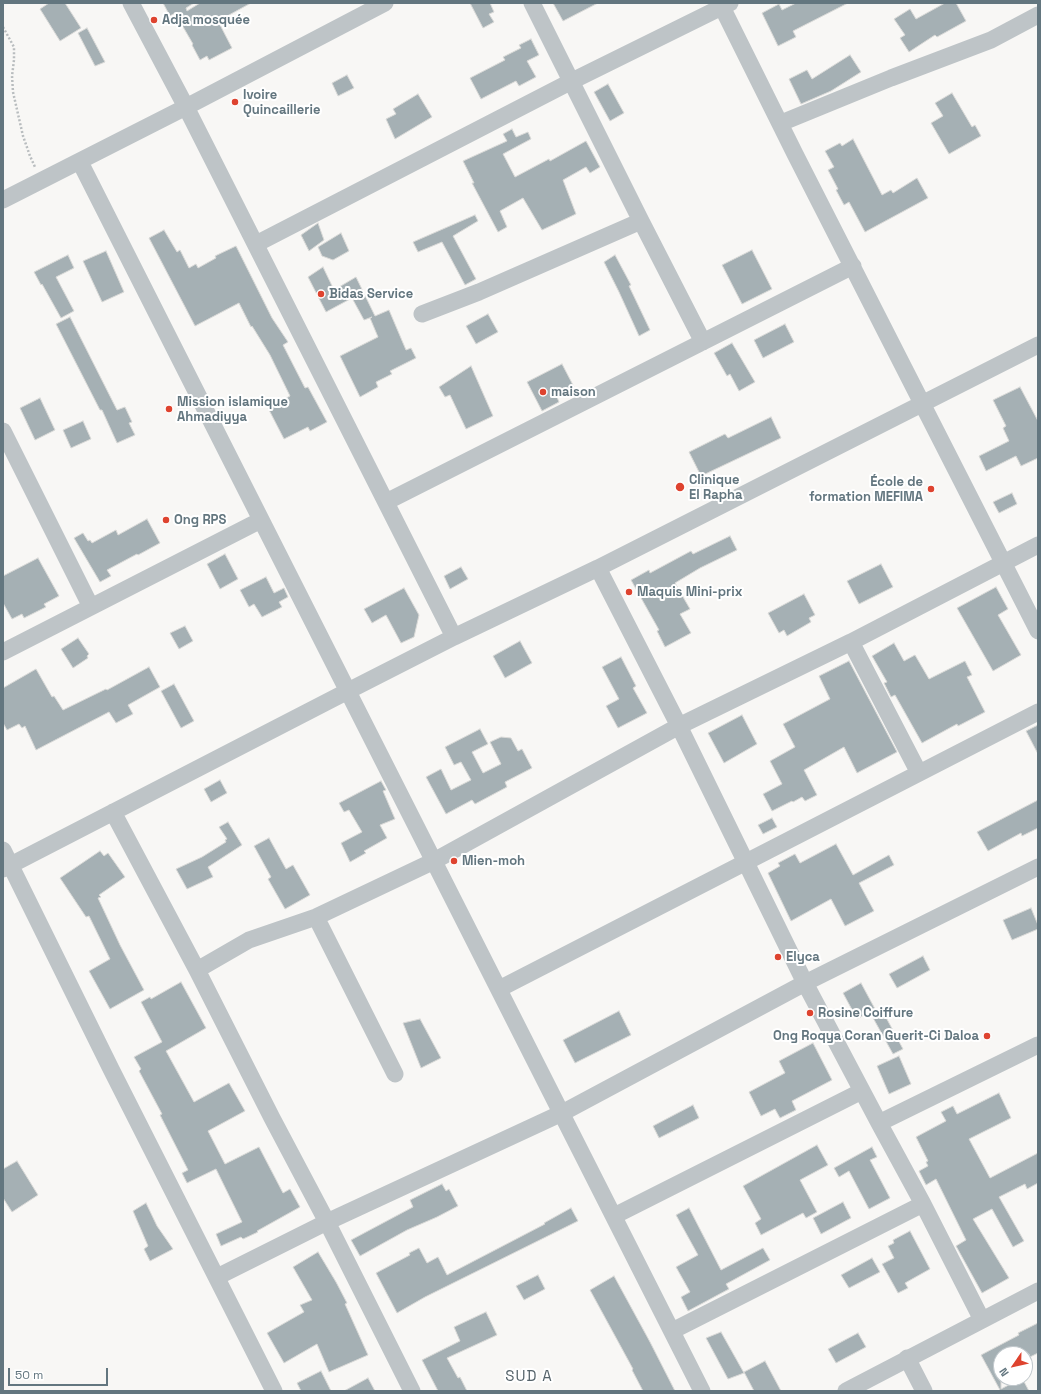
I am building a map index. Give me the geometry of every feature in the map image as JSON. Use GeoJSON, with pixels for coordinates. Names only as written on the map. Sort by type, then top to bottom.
{"type":"FeatureCollection","features":[{"type":"Feature","properties":{"kind":"street"},"geometry":{"type":"LineString","coordinates":[[131,3],[256,244],[454,637]]}},
{"type":"Feature","properties":{"kind":"street"},"geometry":{"type":"LineString","coordinates":[[3,200],[80,162],[385,3]]}},
{"type":"Feature","properties":{"kind":"street"},"geometry":{"type":"LineString","coordinates":[[532,3],[703,342]]}},
{"type":"Feature","properties":{"kind":"street"},"geometry":{"type":"LineString","coordinates":[[256,244],[724,4],[781,123],[1038,631]]}},
{"type":"Feature","properties":{"kind":"street"},"geometry":{"type":"LineString","coordinates":[[781,123],[891,78],[991,40],[1038,16]]}},
{"type":"Feature","properties":{"kind":"street"},"geometry":{"type":"LineString","coordinates":[[80,162],[702,1391]]}},
{"type":"Feature","properties":{"kind":"street"},"geometry":{"type":"LineString","coordinates":[[422,314],[479,292],[641,221]]}},
{"type":"Feature","properties":{"kind":"street"},"geometry":{"type":"LineString","coordinates":[[386,502],[853,266]]}},
{"type":"Feature","properties":{"kind":"street"},"geometry":{"type":"LineString","coordinates":[[7,867],[348,690],[598,568],[1038,346]]}},
{"type":"Feature","properties":{"kind":"street"},"geometry":{"type":"LineString","coordinates":[[3,431],[91,607]]}},
{"type":"Feature","properties":{"kind":"street"},"geometry":{"type":"LineString","coordinates":[[3,652],[261,520]]}},
{"type":"Feature","properties":{"kind":"street"},"geometry":{"type":"LineString","coordinates":[[197,970],[249,940],[316,917],[434,861],[678,726],[851,642],[1038,544]]}},
{"type":"Feature","properties":{"kind":"street"},"geometry":{"type":"LineString","coordinates":[[598,568],[805,983],[862,1092],[924,1204],[982,1320]]}},
{"type":"Feature","properties":{"kind":"street"},"geometry":{"type":"LineString","coordinates":[[851,642],[919,773]]}},
{"type":"Feature","properties":{"kind":"street"},"geometry":{"type":"LineString","coordinates":[[499,989],[745,861],[1038,712]]}},
{"type":"Feature","properties":{"kind":"street"},"geometry":{"type":"LineString","coordinates":[[114,812],[327,1222],[412,1391]]}},
{"type":"Feature","properties":{"kind":"street"},"geometry":{"type":"LineString","coordinates":[[3,850],[7,867],[274,1391]]}},
{"type":"Feature","properties":{"kind":"street"},"geometry":{"type":"LineString","coordinates":[[216,1277],[327,1222],[562,1113],[805,983],[1038,867]]}},
{"type":"Feature","properties":{"kind":"street"},"geometry":{"type":"LineString","coordinates":[[316,917],[395,1074]]}},
{"type":"Feature","properties":{"kind":"street"},"geometry":{"type":"LineString","coordinates":[[879,1123],[1038,1045]]}},
{"type":"Feature","properties":{"kind":"street"},"geometry":{"type":"LineString","coordinates":[[614,1216],[862,1092]]}},
{"type":"Feature","properties":{"kind":"street"},"geometry":{"type":"LineString","coordinates":[[672,1331],[924,1204]]}},
{"type":"Feature","properties":{"kind":"street"},"geometry":{"type":"LineString","coordinates":[[846,1391],[1038,1291]]}},
{"type":"Feature","properties":{"kind":"street"},"geometry":{"type":"LineString","coordinates":[[907,1358],[924,1391]]}},
{"type":"Feature","properties":{"kind":"path"},"geometry":{"type":"LineString","coordinates":[[3,27],[14,47],[12,76],[13,92],[23,136],[30,156],[42,180]]}},
{"type":"Feature","properties":{"kind":"building"},"geometry":{"type":"Polygon","coordinates":[[[49,3],[65,3],[81,28],[60,41],[40,9],[49,3]]]}},
{"type":"Feature","properties":{"kind":"building"},"geometry":{"type":"Polygon","coordinates":[[[163,3],[194,3],[186,8],[187,11],[200,3],[251,3],[218,21],[232,48],[209,60],[207,56],[200,60],[192,45],[193,44],[175,13],[170,16],[163,3]]]}},
{"type":"Feature","properties":{"kind":"building"},"geometry":{"type":"Polygon","coordinates":[[[470,3],[490,3],[494,12],[489,14],[494,22],[483,28],[470,3]]]}},
{"type":"Feature","properties":{"kind":"building"},"geometry":{"type":"Polygon","coordinates":[[[553,3],[598,3],[563,21],[553,3]]]}},
{"type":"Feature","properties":{"kind":"building"},"geometry":{"type":"Polygon","coordinates":[[[796,3],[848,3],[793,31],[796,37],[778,46],[762,13],[779,4],[782,10],[796,3]]]}},
{"type":"Feature","properties":{"kind":"building"},"geometry":{"type":"Polygon","coordinates":[[[945,3],[956,3],[966,21],[937,37],[935,35],[909,52],[900,38],[905,35],[894,19],[910,9],[916,19],[945,3]]]}},
{"type":"Feature","properties":{"kind":"building"},"geometry":{"type":"Polygon","coordinates":[[[87,28],[105,62],[95,66],[78,33],[87,28]]]}},
{"type":"Feature","properties":{"kind":"building"},"geometry":{"type":"Polygon","coordinates":[[[531,39],[539,55],[527,61],[536,77],[519,86],[516,81],[481,99],[470,78],[505,60],[503,57],[521,48],[519,45],[531,39]]]}},
{"type":"Feature","properties":{"kind":"building"},"geometry":{"type":"Polygon","coordinates":[[[850,55],[861,72],[831,91],[801,104],[789,79],[807,70],[812,79],[850,55]]]}},
{"type":"Feature","properties":{"kind":"building"},"geometry":{"type":"Polygon","coordinates":[[[347,75],[354,88],[338,96],[332,83],[347,75]]]}},
{"type":"Feature","properties":{"kind":"building"},"geometry":{"type":"Polygon","coordinates":[[[608,84],[624,113],[610,121],[594,92],[608,84]]]}},
{"type":"Feature","properties":{"kind":"building"},"geometry":{"type":"Polygon","coordinates":[[[952,93],[972,127],[975,125],[981,136],[949,154],[931,123],[943,116],[935,103],[952,93]]]}},
{"type":"Feature","properties":{"kind":"building"},"geometry":{"type":"Polygon","coordinates":[[[418,94],[432,117],[395,139],[386,119],[396,114],[393,109],[418,94]]]}},
{"type":"Feature","properties":{"kind":"building"},"geometry":{"type":"Polygon","coordinates":[[[512,129],[516,137],[528,132],[531,139],[503,154],[515,177],[549,159],[550,161],[586,141],[600,167],[590,173],[586,167],[563,180],[576,214],[542,230],[523,198],[500,211],[507,227],[498,232],[472,183],[474,183],[463,161],[507,141],[503,134],[512,129]]]}},
{"type":"Feature","properties":{"kind":"building"},"geometry":{"type":"Polygon","coordinates":[[[853,139],[882,195],[891,190],[893,193],[917,178],[928,198],[865,232],[849,202],[844,205],[836,190],[838,189],[828,170],[834,167],[825,151],[840,143],[842,146],[853,139]]]}},
{"type":"Feature","properties":{"kind":"building"},"geometry":{"type":"Polygon","coordinates":[[[475,215],[478,221],[453,236],[476,279],[465,285],[442,242],[418,252],[413,242],[475,215]]]}},
{"type":"Feature","properties":{"kind":"building"},"geometry":{"type":"Polygon","coordinates":[[[318,223],[324,240],[309,251],[301,235],[318,223]]]}},
{"type":"Feature","properties":{"kind":"building"},"geometry":{"type":"Polygon","coordinates":[[[164,230],[177,252],[180,250],[189,268],[196,264],[198,268],[216,258],[215,256],[236,246],[272,318],[288,342],[283,345],[305,388],[308,387],[327,422],[310,431],[308,427],[284,439],[268,408],[290,396],[270,355],[252,326],[251,327],[239,303],[195,326],[149,238],[164,230]]]}},
{"type":"Feature","properties":{"kind":"building"},"geometry":{"type":"Polygon","coordinates":[[[341,233],[349,251],[333,260],[322,256],[318,247],[341,233]]]}},
{"type":"Feature","properties":{"kind":"building"},"geometry":{"type":"Polygon","coordinates":[[[752,250],[772,289],[742,304],[722,265],[752,250]]]}},
{"type":"Feature","properties":{"kind":"building"},"geometry":{"type":"Polygon","coordinates":[[[106,251],[124,292],[102,302],[83,261],[106,251]]]}},
{"type":"Feature","properties":{"kind":"building"},"geometry":{"type":"Polygon","coordinates":[[[68,255],[74,268],[56,277],[74,311],[61,318],[34,272],[68,255]]]}},
{"type":"Feature","properties":{"kind":"building"},"geometry":{"type":"Polygon","coordinates":[[[615,255],[631,285],[629,286],[650,330],[639,336],[604,262],[615,255]]]}},
{"type":"Feature","properties":{"kind":"building"},"geometry":{"type":"Polygon","coordinates":[[[323,267],[334,290],[356,277],[375,316],[389,310],[406,350],[411,348],[416,358],[390,371],[392,374],[376,382],[378,387],[360,397],[340,356],[378,337],[370,318],[372,317],[364,320],[352,298],[326,312],[308,277],[323,267]]]}},
{"type":"Feature","properties":{"kind":"building"},"geometry":{"type":"Polygon","coordinates":[[[488,314],[498,332],[476,344],[466,326],[488,314]]]}},
{"type":"Feature","properties":{"kind":"building"},"geometry":{"type":"Polygon","coordinates":[[[70,317],[117,410],[125,407],[132,422],[129,423],[135,435],[117,443],[102,410],[100,410],[56,324],[70,317]]]}},
{"type":"Feature","properties":{"kind":"building"},"geometry":{"type":"Polygon","coordinates":[[[785,324],[794,342],[763,358],[754,340],[785,324]]]}},
{"type":"Feature","properties":{"kind":"building"},"geometry":{"type":"Polygon","coordinates":[[[732,343],[755,382],[739,391],[730,374],[727,376],[714,353],[732,343]]]}},
{"type":"Feature","properties":{"kind":"building"},"geometry":{"type":"Polygon","coordinates":[[[562,364],[574,387],[557,397],[559,402],[542,411],[527,382],[562,364]]]}},
{"type":"Feature","properties":{"kind":"building"},"geometry":{"type":"Polygon","coordinates":[[[471,366],[493,416],[466,429],[450,395],[445,397],[439,387],[471,366]]]}},
{"type":"Feature","properties":{"kind":"building"},"geometry":{"type":"Polygon","coordinates":[[[1020,387],[1038,421],[1038,458],[1021,466],[1016,456],[986,471],[979,456],[1009,441],[1003,428],[1006,426],[993,400],[1020,387]]]}},
{"type":"Feature","properties":{"kind":"building"},"geometry":{"type":"Polygon","coordinates":[[[40,398],[55,430],[35,440],[20,408],[40,398]]]}},
{"type":"Feature","properties":{"kind":"building"},"geometry":{"type":"Polygon","coordinates":[[[771,417],[781,438],[701,476],[689,452],[725,434],[728,438],[771,417]]]}},
{"type":"Feature","properties":{"kind":"building"},"geometry":{"type":"Polygon","coordinates":[[[83,421],[91,439],[71,448],[63,430],[83,421]]]}},
{"type":"Feature","properties":{"kind":"building"},"geometry":{"type":"Polygon","coordinates":[[[1012,493],[1017,504],[999,513],[993,502],[1012,493]]]}},
{"type":"Feature","properties":{"kind":"building"},"geometry":{"type":"Polygon","coordinates":[[[147,519],[160,543],[107,570],[111,576],[100,582],[74,538],[83,533],[88,541],[90,540],[92,543],[116,530],[118,535],[147,519]]]}},
{"type":"Feature","properties":{"kind":"building"},"geometry":{"type":"Polygon","coordinates":[[[730,536],[737,550],[700,568],[675,583],[690,609],[680,614],[691,633],[665,647],[657,631],[659,630],[631,580],[649,570],[650,573],[691,551],[693,554],[730,536]]]}},
{"type":"Feature","properties":{"kind":"building"},"geometry":{"type":"Polygon","coordinates":[[[225,554],[238,579],[220,589],[207,564],[225,554]]]}},
{"type":"Feature","properties":{"kind":"building"},"geometry":{"type":"Polygon","coordinates":[[[38,558],[59,596],[44,604],[46,607],[24,618],[22,614],[12,619],[3,603],[3,576],[38,558]]]}},
{"type":"Feature","properties":{"kind":"building"},"geometry":{"type":"Polygon","coordinates":[[[881,564],[893,587],[859,604],[847,581],[881,564]]]}},
{"type":"Feature","properties":{"kind":"building"},"geometry":{"type":"Polygon","coordinates":[[[461,567],[468,579],[450,589],[444,576],[461,567]]]}},
{"type":"Feature","properties":{"kind":"building"},"geometry":{"type":"Polygon","coordinates":[[[266,577],[274,593],[284,588],[288,597],[279,602],[282,607],[262,617],[254,604],[249,607],[240,590],[266,577]]]}},
{"type":"Feature","properties":{"kind":"building"},"geometry":{"type":"Polygon","coordinates":[[[996,587],[1008,609],[998,615],[1021,655],[993,671],[957,608],[996,587]]]}},
{"type":"Feature","properties":{"kind":"building"},"geometry":{"type":"Polygon","coordinates":[[[404,588],[419,615],[414,637],[401,643],[386,615],[372,623],[364,609],[404,588]]]}},
{"type":"Feature","properties":{"kind":"building"},"geometry":{"type":"Polygon","coordinates":[[[804,594],[815,615],[809,618],[811,622],[787,636],[784,630],[779,633],[768,613],[804,594]]]}},
{"type":"Feature","properties":{"kind":"building"},"geometry":{"type":"Polygon","coordinates":[[[185,626],[193,641],[179,649],[170,633],[185,626]]]}},
{"type":"Feature","properties":{"kind":"building"},"geometry":{"type":"Polygon","coordinates":[[[78,638],[89,654],[87,656],[88,658],[73,668],[61,649],[78,638]]]}},
{"type":"Feature","properties":{"kind":"building"},"geometry":{"type":"Polygon","coordinates":[[[520,641],[532,663],[505,678],[493,656],[520,641]]]}},
{"type":"Feature","properties":{"kind":"building"},"geometry":{"type":"Polygon","coordinates":[[[894,643],[904,661],[915,655],[929,679],[965,661],[972,675],[967,677],[985,712],[958,726],[957,724],[922,743],[895,695],[891,697],[884,683],[887,682],[872,656],[894,643]]]}},
{"type":"Feature","properties":{"kind":"building"},"geometry":{"type":"Polygon","coordinates":[[[621,657],[636,686],[633,688],[647,713],[618,728],[606,706],[619,699],[602,667],[621,657]]]}},
{"type":"Feature","properties":{"kind":"building"},"geometry":{"type":"Polygon","coordinates":[[[849,661],[897,752],[857,773],[844,747],[804,770],[817,795],[805,801],[802,797],[772,811],[763,794],[782,784],[770,761],[795,747],[783,724],[830,699],[819,676],[849,661]]]}},
{"type":"Feature","properties":{"kind":"building"},"geometry":{"type":"Polygon","coordinates":[[[149,667],[160,687],[128,705],[133,714],[116,723],[109,712],[36,750],[25,726],[22,728],[19,724],[7,730],[3,723],[3,688],[36,669],[52,697],[54,696],[63,710],[106,689],[107,690],[149,667]]]}},
{"type":"Feature","properties":{"kind":"building"},"geometry":{"type":"Polygon","coordinates":[[[174,684],[194,721],[181,728],[161,691],[174,684]]]}},
{"type":"Feature","properties":{"kind":"building"},"geometry":{"type":"Polygon","coordinates":[[[742,715],[757,744],[724,763],[708,733],[742,715]]]}},
{"type":"Feature","properties":{"kind":"building"},"geometry":{"type":"Polygon","coordinates":[[[1038,725],[1038,754],[1026,731],[1038,725]]]}},
{"type":"Feature","properties":{"kind":"building"},"geometry":{"type":"Polygon","coordinates":[[[480,729],[488,744],[472,752],[483,773],[501,764],[490,742],[501,737],[511,738],[518,751],[522,749],[532,768],[505,782],[507,787],[475,804],[472,800],[446,814],[426,777],[441,769],[451,790],[471,780],[461,762],[454,765],[445,747],[480,729]]]}},
{"type":"Feature","properties":{"kind":"building"},"geometry":{"type":"Polygon","coordinates":[[[220,780],[227,793],[211,802],[204,789],[220,780]]]}},
{"type":"Feature","properties":{"kind":"building"},"geometry":{"type":"Polygon","coordinates":[[[381,781],[386,790],[383,791],[395,819],[380,825],[387,838],[364,851],[366,853],[350,862],[341,843],[362,832],[349,810],[344,812],[339,803],[381,781]]]}},
{"type":"Feature","properties":{"kind":"building"},"geometry":{"type":"Polygon","coordinates":[[[1038,800],[1038,828],[1022,836],[1021,833],[988,851],[977,832],[1038,800]]]}},
{"type":"Feature","properties":{"kind":"building"},"geometry":{"type":"Polygon","coordinates":[[[772,818],[777,827],[763,834],[758,825],[772,818]]]}},
{"type":"Feature","properties":{"kind":"building"},"geometry":{"type":"Polygon","coordinates":[[[228,822],[242,845],[208,867],[213,877],[187,889],[176,869],[202,857],[226,842],[225,840],[227,839],[219,827],[228,822]]]}},
{"type":"Feature","properties":{"kind":"building"},"geometry":{"type":"Polygon","coordinates":[[[269,838],[286,869],[293,865],[310,895],[285,909],[268,879],[271,877],[254,846],[269,838]]]}},
{"type":"Feature","properties":{"kind":"building"},"geometry":{"type":"Polygon","coordinates":[[[836,844],[853,875],[889,855],[894,865],[859,883],[874,911],[845,926],[831,899],[791,921],[768,873],[780,866],[778,863],[795,854],[800,863],[836,844]]]}},
{"type":"Feature","properties":{"kind":"building"},"geometry":{"type":"Polygon","coordinates":[[[100,851],[104,856],[108,853],[125,877],[99,895],[101,897],[98,898],[120,945],[144,990],[110,1009],[89,971],[110,959],[89,916],[86,917],[60,878],[100,851]]]}},
{"type":"Feature","properties":{"kind":"building"},"geometry":{"type":"Polygon","coordinates":[[[1031,908],[1038,925],[1038,929],[1012,940],[1003,920],[1031,908]]]}},
{"type":"Feature","properties":{"kind":"building"},"geometry":{"type":"Polygon","coordinates":[[[923,956],[930,970],[897,988],[889,974],[923,956]]]}},
{"type":"Feature","properties":{"kind":"building"},"geometry":{"type":"Polygon","coordinates":[[[181,982],[206,1028],[166,1051],[194,1102],[229,1083],[245,1111],[208,1131],[225,1164],[259,1147],[283,1193],[290,1189],[300,1207],[257,1231],[258,1232],[243,1239],[241,1237],[221,1246],[216,1234],[242,1222],[216,1169],[187,1183],[182,1173],[188,1170],[160,1115],[162,1114],[139,1071],[141,1069],[134,1057],[162,1042],[141,1002],[150,997],[151,999],[181,982]]]}},
{"type":"Feature","properties":{"kind":"building"},"geometry":{"type":"Polygon","coordinates":[[[861,983],[875,1009],[857,1019],[843,993],[861,983]]]}},
{"type":"Feature","properties":{"kind":"building"},"geometry":{"type":"Polygon","coordinates":[[[882,1010],[903,1049],[893,1054],[872,1016],[882,1010]]]}},
{"type":"Feature","properties":{"kind":"building"},"geometry":{"type":"Polygon","coordinates":[[[619,1011],[631,1035],[575,1063],[563,1040],[619,1011]]]}},
{"type":"Feature","properties":{"kind":"building"},"geometry":{"type":"Polygon","coordinates":[[[420,1019],[441,1058],[421,1068],[403,1023],[420,1019]]]}},
{"type":"Feature","properties":{"kind":"building"},"geometry":{"type":"Polygon","coordinates":[[[813,1043],[832,1080],[792,1101],[796,1110],[780,1118],[775,1109],[761,1116],[749,1092],[785,1073],[779,1061],[813,1043]]]}},
{"type":"Feature","properties":{"kind":"building"},"geometry":{"type":"Polygon","coordinates":[[[899,1056],[911,1084],[889,1094],[877,1066],[899,1056]]]}},
{"type":"Feature","properties":{"kind":"building"},"geometry":{"type":"Polygon","coordinates":[[[999,1093],[1011,1118],[969,1139],[990,1178],[1038,1153],[1038,1183],[1027,1189],[1025,1184],[999,1197],[1024,1241],[1013,1247],[992,1209],[973,1219],[1009,1278],[982,1293],[956,1246],[966,1240],[936,1179],[926,1185],[919,1171],[928,1166],[926,1162],[928,1161],[916,1137],[946,1121],[941,1112],[953,1106],[957,1114],[999,1093]]]}},
{"type":"Feature","properties":{"kind":"building"},"geometry":{"type":"Polygon","coordinates":[[[693,1105],[699,1118],[659,1138],[653,1126],[693,1105]]]}},
{"type":"Feature","properties":{"kind":"building"},"geometry":{"type":"Polygon","coordinates":[[[817,1145],[828,1165],[800,1180],[817,1212],[806,1218],[803,1213],[761,1235],[755,1223],[761,1219],[743,1186],[817,1145]]]}},
{"type":"Feature","properties":{"kind":"building"},"geometry":{"type":"Polygon","coordinates":[[[872,1147],[877,1157],[870,1160],[890,1198],[869,1209],[849,1171],[839,1177],[834,1168],[872,1147]]]}},
{"type":"Feature","properties":{"kind":"building"},"geometry":{"type":"Polygon","coordinates":[[[17,1161],[38,1195],[12,1212],[3,1198],[3,1169],[17,1161]]]}},
{"type":"Feature","properties":{"kind":"building"},"geometry":{"type":"Polygon","coordinates":[[[442,1184],[446,1191],[449,1189],[458,1206],[407,1230],[360,1256],[351,1240],[413,1207],[410,1200],[442,1184]]]}},
{"type":"Feature","properties":{"kind":"building"},"geometry":{"type":"Polygon","coordinates":[[[843,1202],[851,1218],[821,1234],[813,1218],[843,1202]]]}},
{"type":"Feature","properties":{"kind":"building"},"geometry":{"type":"Polygon","coordinates":[[[146,1203],[157,1226],[173,1249],[150,1261],[144,1249],[148,1246],[133,1211],[146,1203]]]}},
{"type":"Feature","properties":{"kind":"building"},"geometry":{"type":"Polygon","coordinates":[[[571,1208],[578,1221],[425,1297],[397,1313],[376,1273],[410,1255],[409,1253],[419,1248],[427,1263],[438,1257],[447,1275],[545,1224],[544,1223],[571,1208]]]}},
{"type":"Feature","properties":{"kind":"building"},"geometry":{"type":"Polygon","coordinates":[[[689,1208],[721,1270],[763,1248],[770,1260],[726,1284],[729,1289],[688,1311],[681,1297],[690,1292],[676,1267],[698,1255],[676,1215],[689,1208]]]}},
{"type":"Feature","properties":{"kind":"building"},"geometry":{"type":"Polygon","coordinates":[[[910,1231],[930,1269],[905,1283],[908,1288],[898,1293],[882,1264],[894,1258],[888,1246],[894,1243],[893,1240],[910,1231]]]}},
{"type":"Feature","properties":{"kind":"building"},"geometry":{"type":"Polygon","coordinates":[[[318,1252],[347,1303],[345,1304],[368,1355],[329,1372],[317,1344],[284,1363],[267,1333],[304,1312],[300,1305],[312,1300],[293,1267],[318,1252]]]}},
{"type":"Feature","properties":{"kind":"building"},"geometry":{"type":"Polygon","coordinates":[[[872,1258],[880,1272],[849,1288],[841,1275],[872,1258]]]}},
{"type":"Feature","properties":{"kind":"building"},"geometry":{"type":"Polygon","coordinates":[[[538,1275],[545,1289],[524,1300],[516,1286],[538,1275]]]}},
{"type":"Feature","properties":{"kind":"building"},"geometry":{"type":"Polygon","coordinates":[[[614,1276],[675,1391],[643,1391],[632,1370],[633,1369],[590,1290],[614,1276]]]}},
{"type":"Feature","properties":{"kind":"building"},"geometry":{"type":"Polygon","coordinates":[[[486,1312],[497,1335],[447,1358],[458,1378],[460,1377],[467,1391],[438,1391],[422,1360],[460,1341],[454,1327],[486,1312]]]}},
{"type":"Feature","properties":{"kind":"building"},"geometry":{"type":"Polygon","coordinates":[[[1038,1323],[1038,1353],[1033,1356],[1033,1346],[998,1346],[1019,1335],[1018,1333],[1038,1323]]]}},
{"type":"Feature","properties":{"kind":"building"},"geometry":{"type":"Polygon","coordinates":[[[721,1332],[744,1373],[728,1379],[706,1338],[721,1332]]]}},
{"type":"Feature","properties":{"kind":"building"},"geometry":{"type":"Polygon","coordinates":[[[858,1333],[866,1347],[836,1363],[828,1349],[858,1333]]]}},
{"type":"Feature","properties":{"kind":"building"},"geometry":{"type":"Polygon","coordinates":[[[993,1349],[993,1377],[981,1355],[993,1349]]]}},
{"type":"Feature","properties":{"kind":"building"},"geometry":{"type":"Polygon","coordinates":[[[765,1361],[781,1391],[754,1391],[744,1372],[765,1361]]]}},
{"type":"Feature","properties":{"kind":"building"},"geometry":{"type":"Polygon","coordinates":[[[321,1371],[331,1391],[301,1391],[297,1383],[321,1371]]]}},
{"type":"Feature","properties":{"kind":"building"},"geometry":{"type":"Polygon","coordinates":[[[368,1378],[375,1391],[344,1391],[368,1378]]]}},
{"type":"Feature","properties":{"kind":"building"},"geometry":{"type":"Polygon","coordinates":[[[998,1386],[1001,1386],[1001,1389],[1007,1386],[1026,1386],[1029,1391],[998,1391],[1000,1390],[998,1386]]]}},
{"type":"Feature","properties":{"kind":"place","name":"Adja mosquée"},"geometry":{"type":"Point","coordinates":[154,20]}},
{"type":"Feature","properties":{"kind":"place","name":"Ivoire Quincaillerie"},"geometry":{"type":"Point","coordinates":[235,102]}},
{"type":"Feature","properties":{"kind":"place","name":"Bidas Service"},"geometry":{"type":"Point","coordinates":[321,294]}},
{"type":"Feature","properties":{"kind":"place","name":"maison"},"geometry":{"type":"Point","coordinates":[543,392]}},
{"type":"Feature","properties":{"kind":"place","name":"Mission islamique Ahmadiyya"},"geometry":{"type":"Point","coordinates":[169,409]}},
{"type":"Feature","properties":{"kind":"place","name":"Clinique El Rapha"},"geometry":{"type":"Point","coordinates":[680,487]}},
{"type":"Feature","properties":{"kind":"place","name":"École de formation MEFIMA"},"geometry":{"type":"Point","coordinates":[931,489]}},
{"type":"Feature","properties":{"kind":"place","name":"Ong RPS"},"geometry":{"type":"Point","coordinates":[166,520]}},
{"type":"Feature","properties":{"kind":"place","name":"Maquis Mini-prix"},"geometry":{"type":"Point","coordinates":[629,592]}},
{"type":"Feature","properties":{"kind":"place","name":"Mien-moh"},"geometry":{"type":"Point","coordinates":[454,861]}},
{"type":"Feature","properties":{"kind":"place","name":"Elyca"},"geometry":{"type":"Point","coordinates":[778,957]}},
{"type":"Feature","properties":{"kind":"place","name":"Rosine Coiffure"},"geometry":{"type":"Point","coordinates":[810,1013]}},
{"type":"Feature","properties":{"kind":"place","name":"Ong Roqya Coran Guerit-Ci Daloa"},"geometry":{"type":"Point","coordinates":[987,1036]}},
{"type":"Feature","properties":{"kind":"district","name":"SUD A"},"geometry":{"type":"Point","coordinates":[529,1377]}}]}
